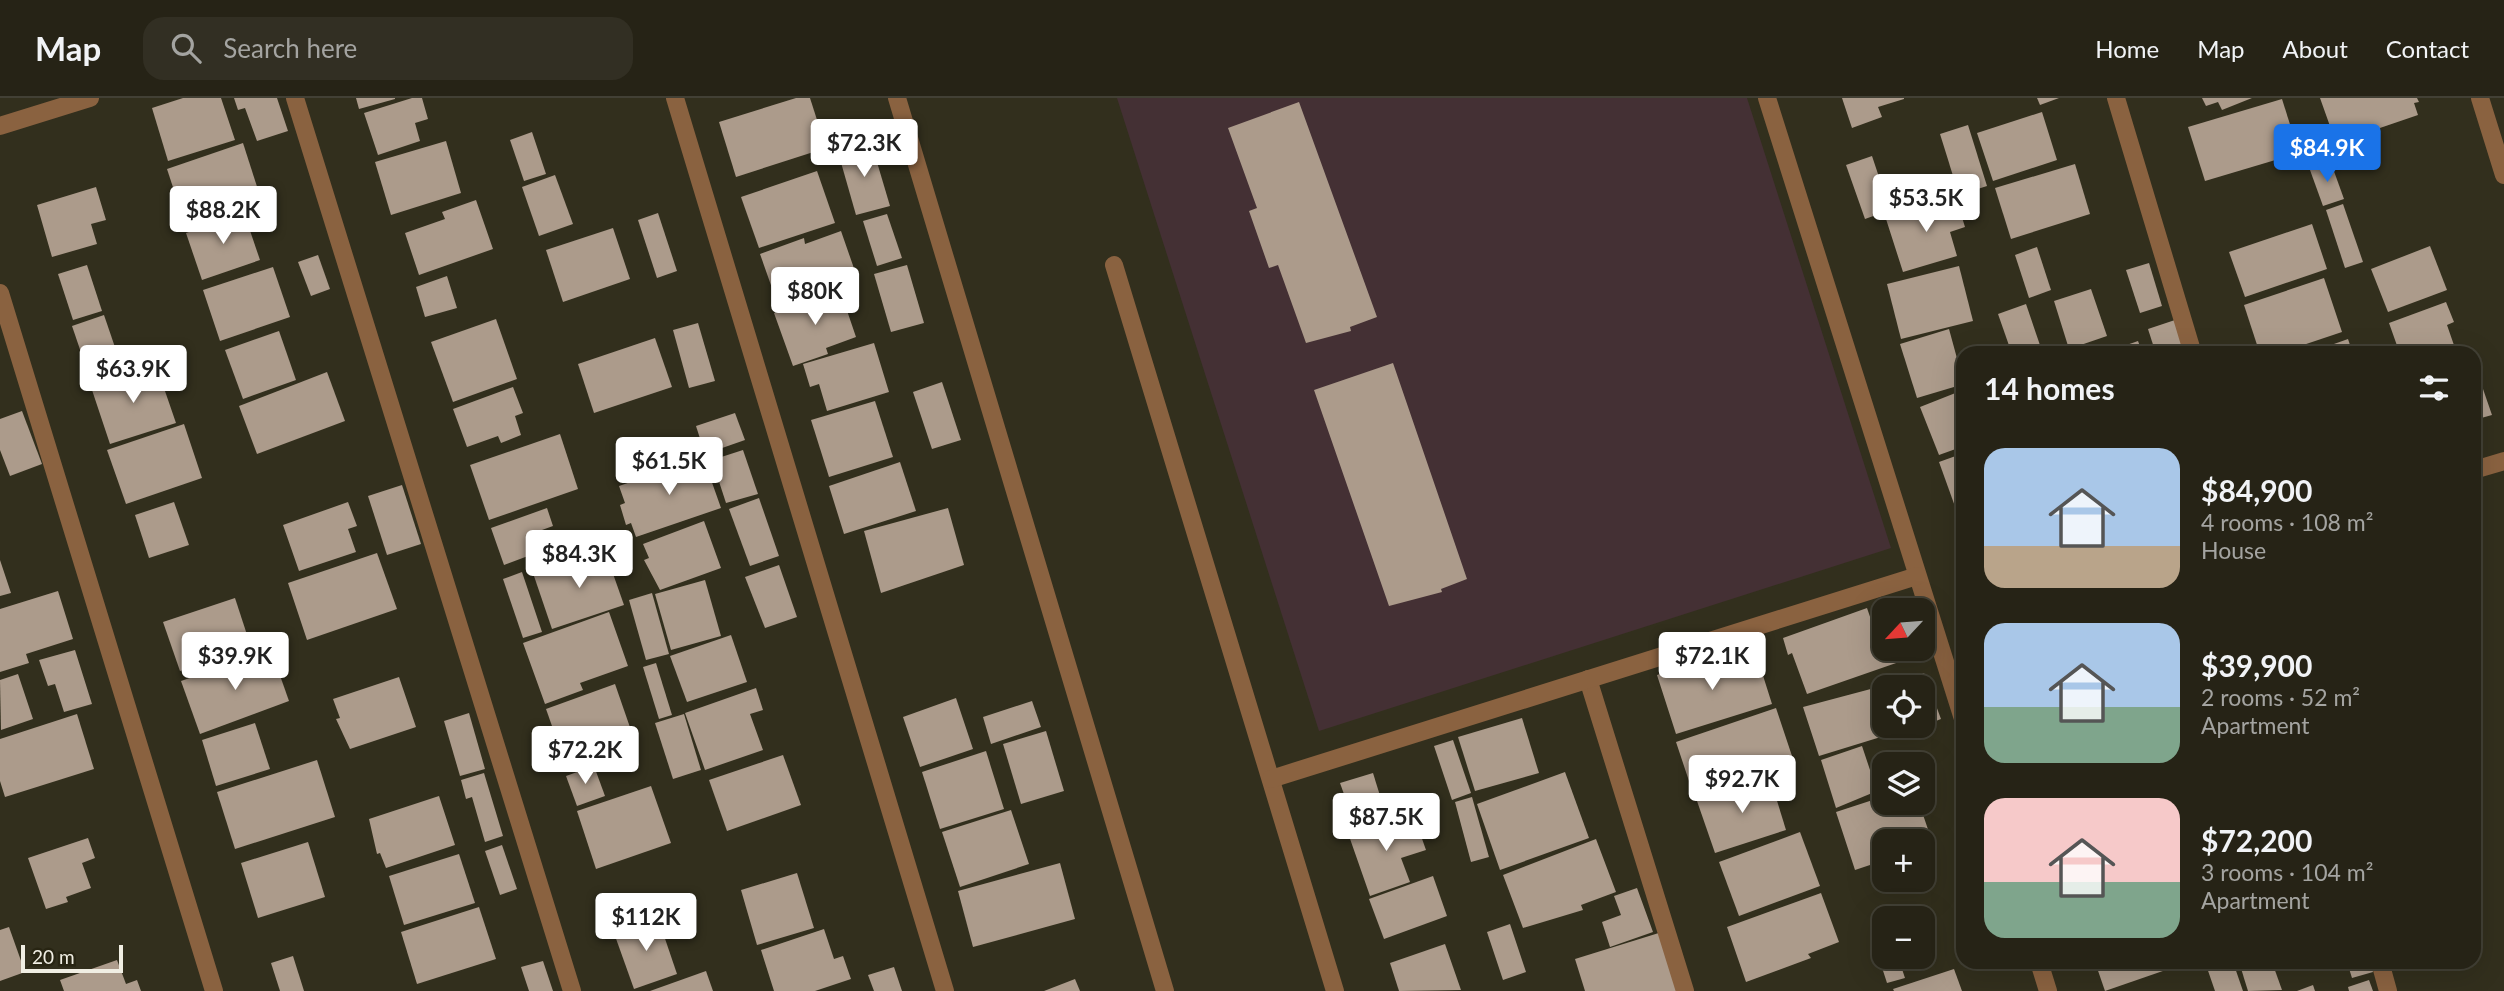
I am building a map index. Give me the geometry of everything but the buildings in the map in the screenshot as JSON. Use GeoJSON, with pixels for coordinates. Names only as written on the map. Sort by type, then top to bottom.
{"type":"FeatureCollection","features":[{"type":"Feature","properties":{"kind":"street"},"geometry":{"type":"LineString","coordinates":[[0,126],[90,98]]}},
{"type":"Feature","properties":{"kind":"street"},"geometry":{"type":"LineString","coordinates":[[295,98],[572,991]]}},
{"type":"Feature","properties":{"kind":"street"},"geometry":{"type":"LineString","coordinates":[[675,98],[945,991]]}},
{"type":"Feature","properties":{"kind":"street"},"geometry":{"type":"LineString","coordinates":[[897,98],[1165,991]]}},
{"type":"Feature","properties":{"kind":"street"},"geometry":{"type":"LineString","coordinates":[[1767,98],[1956,697]]}},
{"type":"Feature","properties":{"kind":"street"},"geometry":{"type":"LineString","coordinates":[[2116,98],[2191,346]]}},
{"type":"Feature","properties":{"kind":"street"},"geometry":{"type":"LineString","coordinates":[[2480,98],[2504,175]]}},
{"type":"Feature","properties":{"kind":"street"},"geometry":{"type":"LineString","coordinates":[[1114,265],[1335,991]]}},
{"type":"Feature","properties":{"kind":"street"},"geometry":{"type":"LineString","coordinates":[[0,293],[214,991]]}},
{"type":"Feature","properties":{"kind":"street"},"geometry":{"type":"LineString","coordinates":[[2481,468],[2504,461]]}},
{"type":"Feature","properties":{"kind":"street"},"geometry":{"type":"LineString","coordinates":[[1271,779],[1917,576]]}},
{"type":"Feature","properties":{"kind":"street"},"geometry":{"type":"LineString","coordinates":[[1588,679],[1685,991]]}},
{"type":"Feature","properties":{"kind":"street"},"geometry":{"type":"LineString","coordinates":[[2041,969],[2048,991]]}},
{"type":"Feature","properties":{"kind":"street"},"geometry":{"type":"LineString","coordinates":[[2382,969],[2388,991]]}},
{"type":"Feature","properties":{"kind":"shaded area"},"geometry":{"type":"Polygon","coordinates":[[[1117,98],[1747,98],[1891,548],[1319,731],[1117,98]]]}}]}
